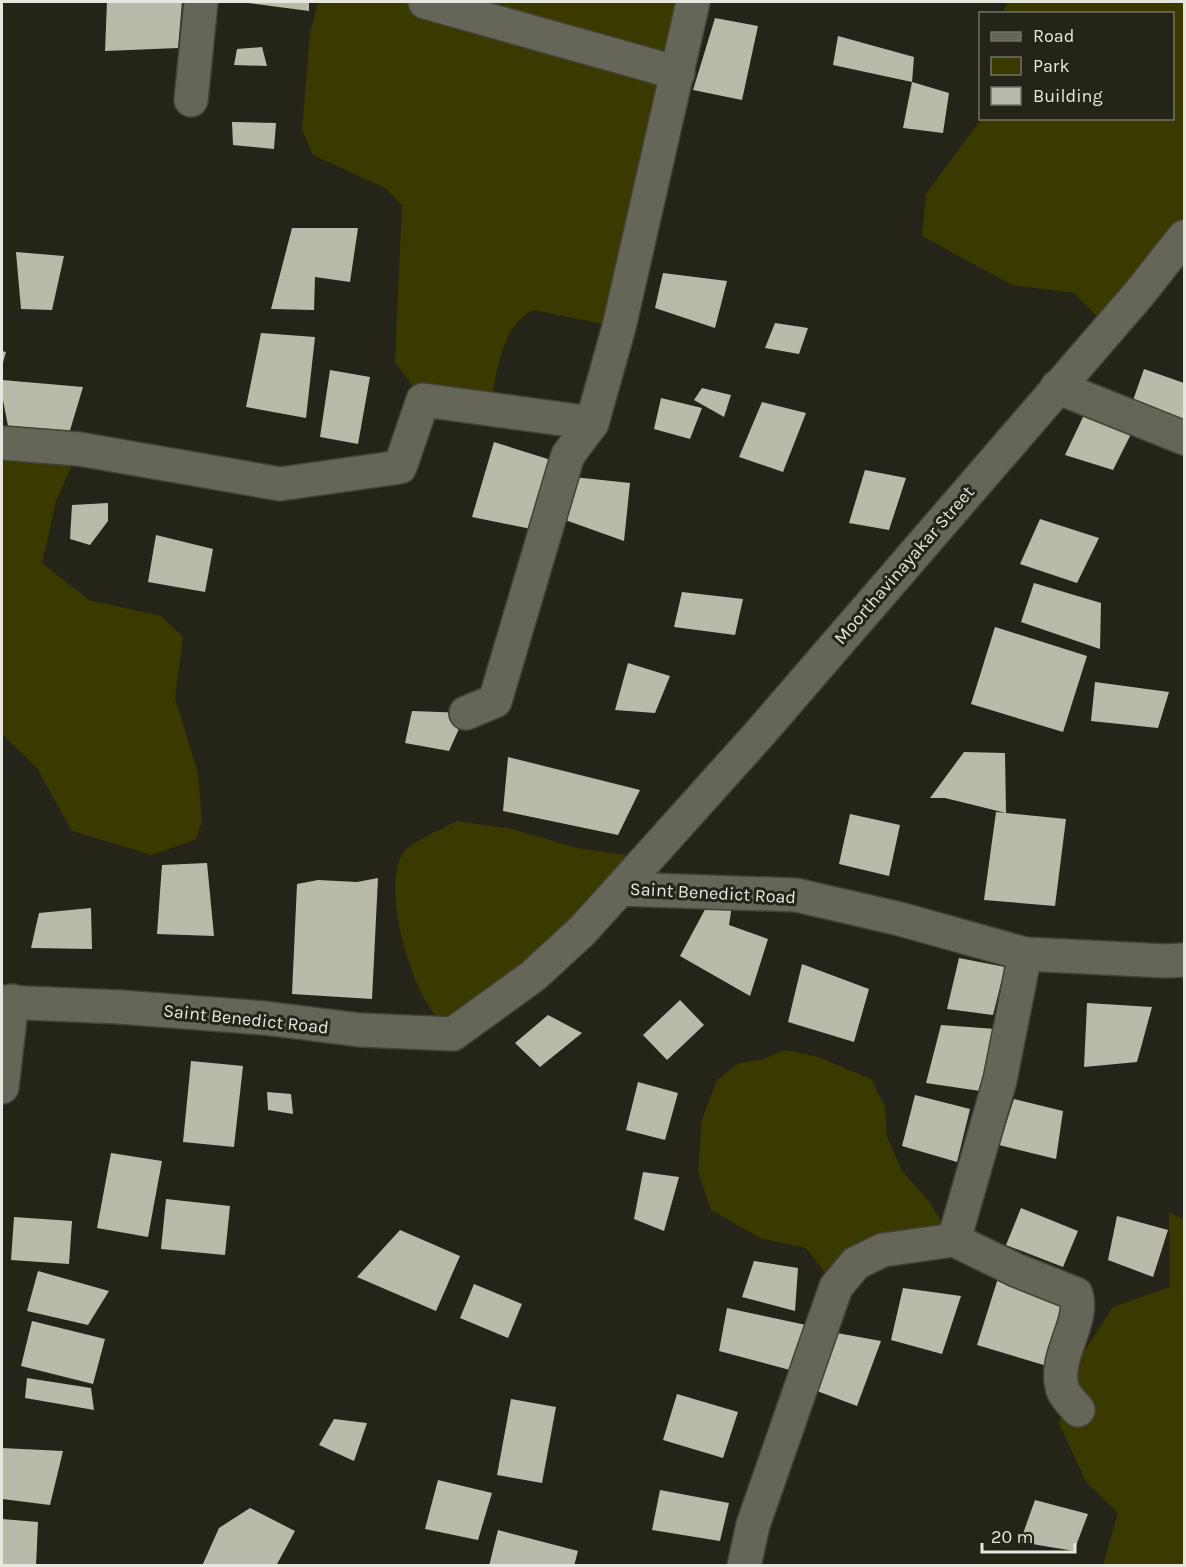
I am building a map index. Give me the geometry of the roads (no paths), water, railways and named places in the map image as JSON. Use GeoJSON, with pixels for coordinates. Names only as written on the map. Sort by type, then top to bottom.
{"type":"FeatureCollection","features":[{"type":"Feature","properties":{"kind":"street"},"geometry":{"type":"LineString","coordinates":[[191,100],[201,2]]}},
{"type":"Feature","properties":{"kind":"street"},"geometry":{"type":"LineString","coordinates":[[425,2],[678,73]]}},
{"type":"Feature","properties":{"kind":"street"},"geometry":{"type":"LineString","coordinates":[[466,713],[495,701],[568,455],[592,423],[619,327],[693,2]]}},
{"type":"Feature","properties":{"kind":"street","name":"Moorthavinayakar Street"},"geometry":{"type":"LineString","coordinates":[[620,889],[761,732],[1138,295],[1185,237]]}},
{"type":"Feature","properties":{"kind":"street"},"geometry":{"type":"LineString","coordinates":[[1057,387],[1185,438]]}},
{"type":"Feature","properties":{"kind":"street"},"geometry":{"type":"LineString","coordinates":[[2,443],[79,449],[280,484],[400,467],[423,400],[592,423]]}},
{"type":"Feature","properties":{"kind":"street","name":"Saint Benedict Road"},"geometry":{"type":"LineString","coordinates":[[7,1001],[253,1017],[360,1030],[453,1034],[533,976],[582,931],[620,889],[796,896],[900,919],[1025,954],[1185,960]]}},
{"type":"Feature","properties":{"kind":"street"},"geometry":{"type":"LineString","coordinates":[[954,1240],[1000,1080],[1025,954]]}},
{"type":"Feature","properties":{"kind":"street"},"geometry":{"type":"LineString","coordinates":[[2,1087],[7,1001]]}},
{"type":"Feature","properties":{"kind":"street"},"geometry":{"type":"LineString","coordinates":[[744,1566],[753,1525],[836,1287],[856,1263],[884,1250],[954,1240],[1016,1270],[1076,1294],[1078,1313],[1064,1348],[1062,1387],[1078,1410]]}}]}
